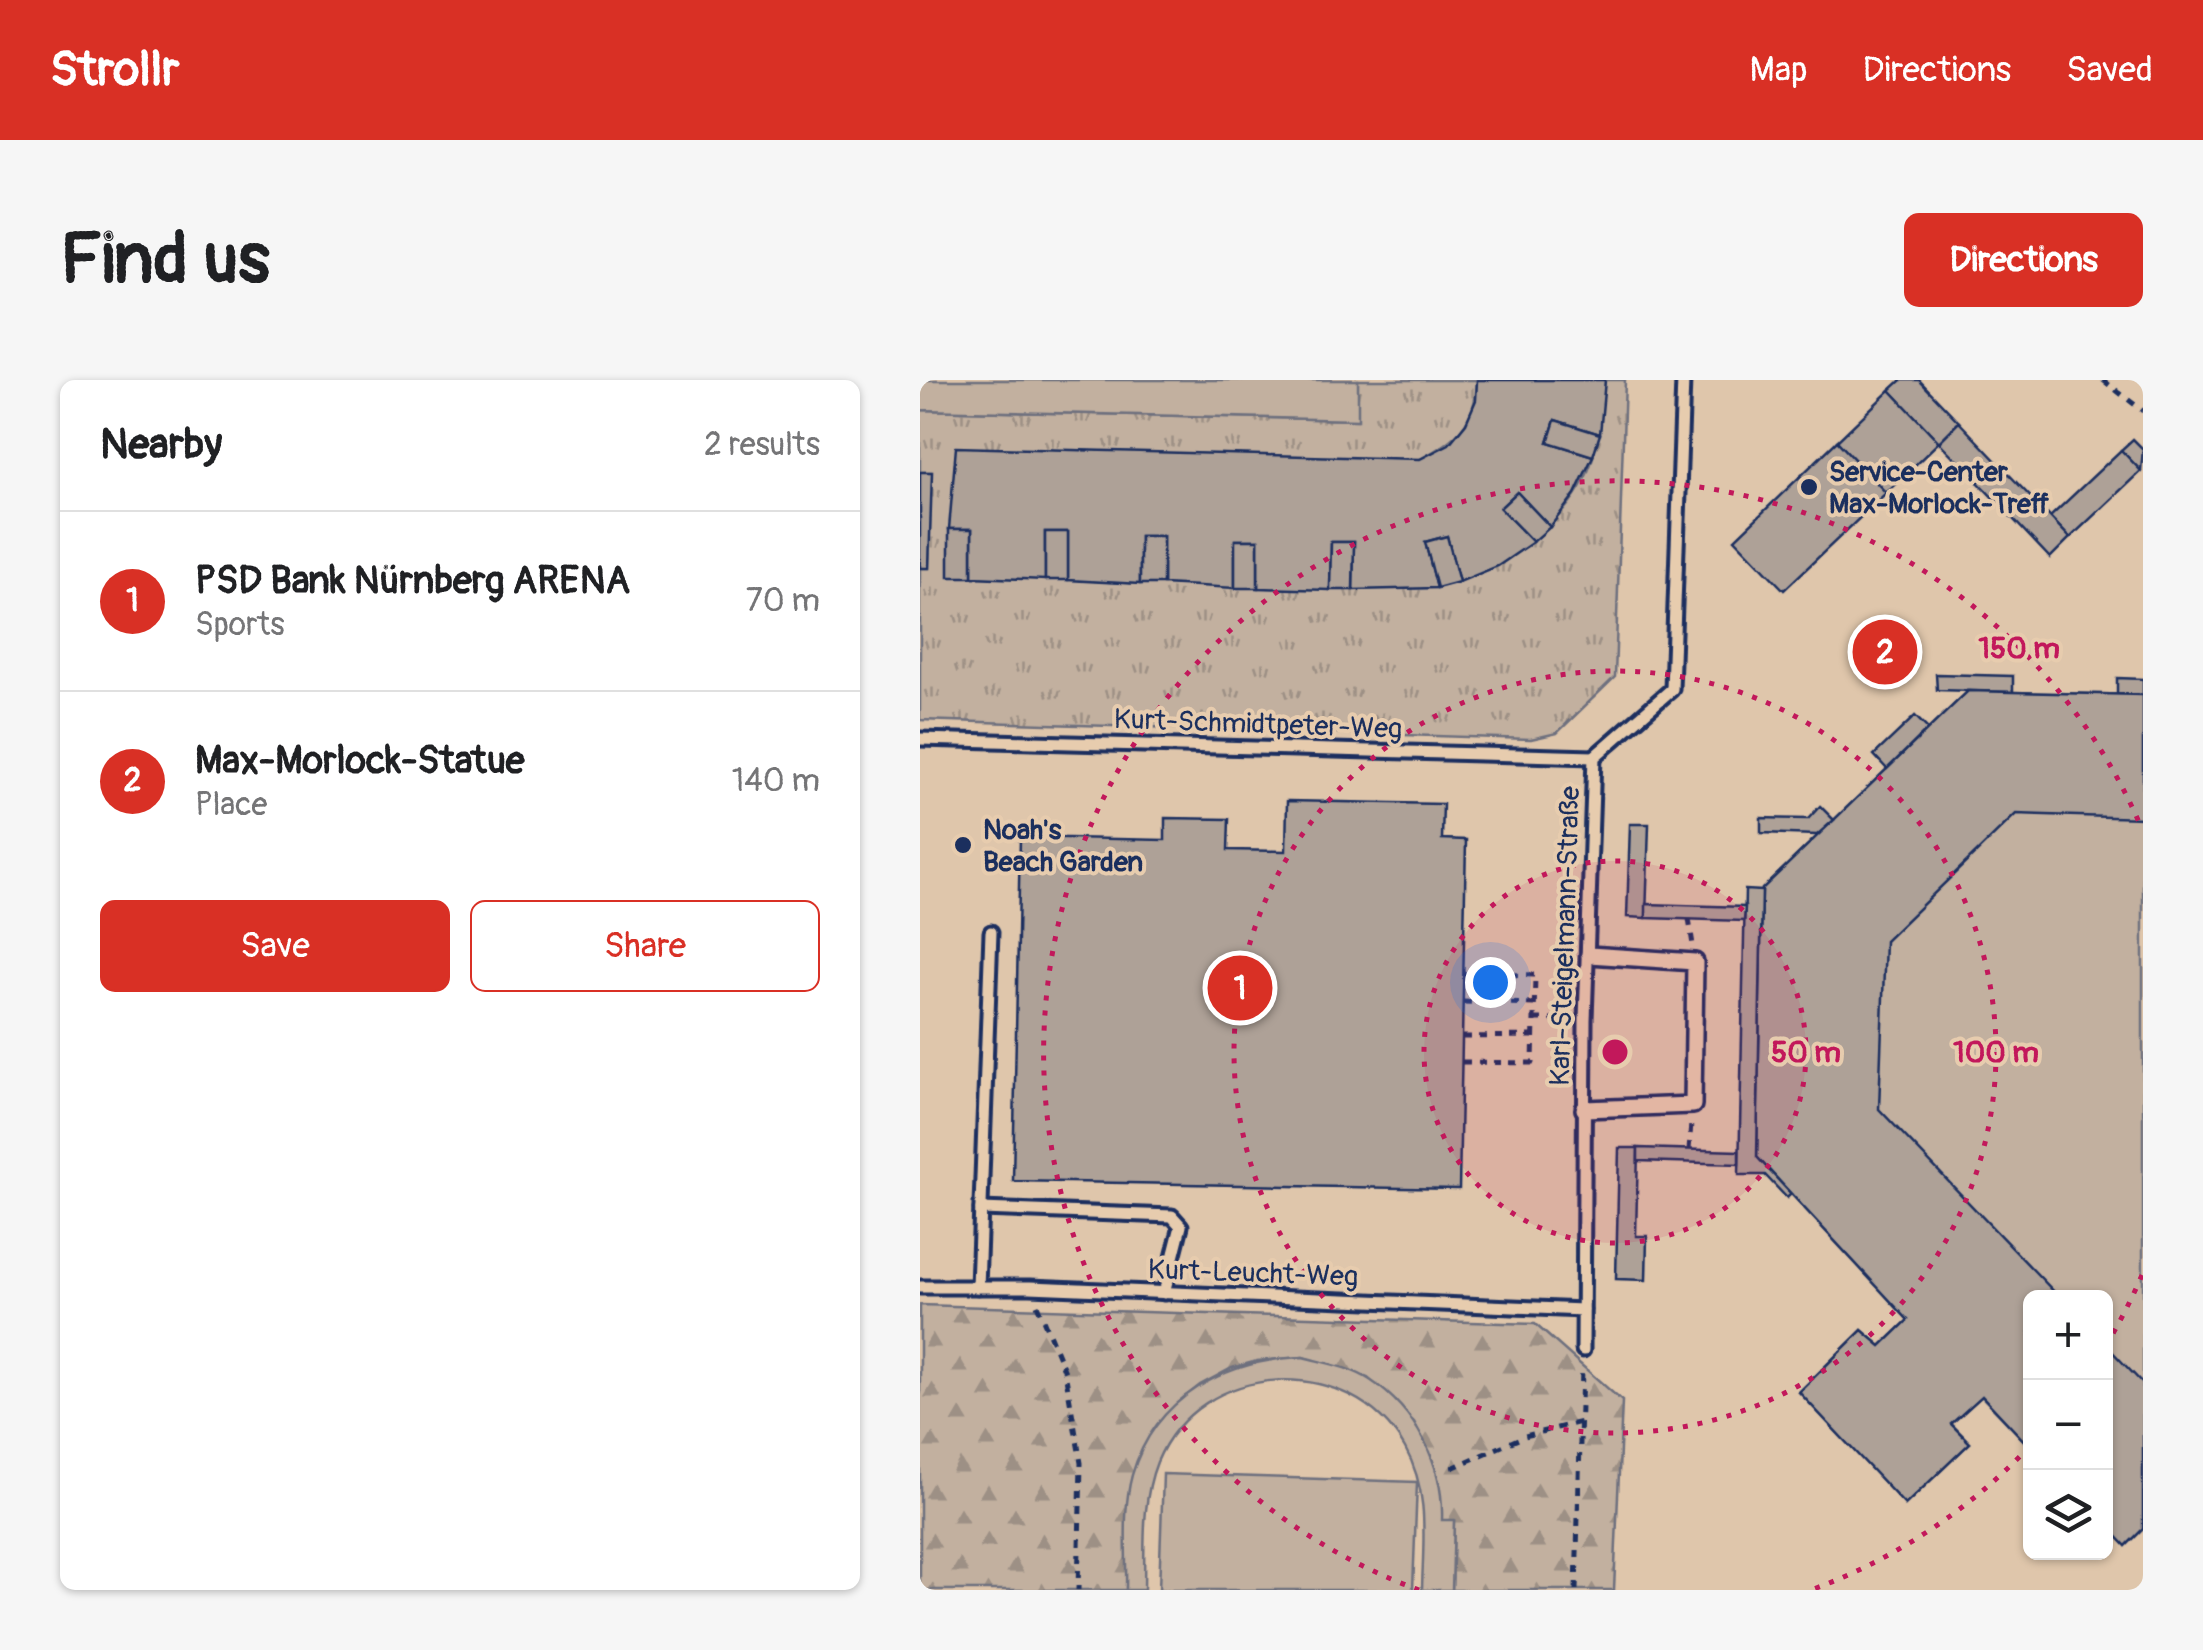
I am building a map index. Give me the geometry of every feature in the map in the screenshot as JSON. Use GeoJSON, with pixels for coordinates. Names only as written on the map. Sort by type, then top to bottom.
{"type":"FeatureCollection","features":[{"type":"Feature","properties":{"kind":"street"},"geometry":{"type":"LineString","coordinates":[[1584,1109],[1692,1105],[1695,962],[1589,954]]}},
{"type":"Feature","properties":{"kind":"lane","name":"Karl-Steigelmann-Straße"},"geometry":{"type":"LineString","coordinates":[[1583,1350],[1585,1020],[1594,756],[1672,689],[1683,380]]}},
{"type":"Feature","properties":{"kind":"lane","name":"Kurt-Schmidtpeter-Weg"},"geometry":{"type":"LineString","coordinates":[[920,738],[1594,756]]}},
{"type":"Feature","properties":{"kind":"lane"},"geometry":{"type":"LineString","coordinates":[[978,1287],[991,932]]}},
{"type":"Feature","properties":{"kind":"lane"},"geometry":{"type":"LineString","coordinates":[[981,1209],[1172,1216],[1182,1226],[1164,1293]]}},
{"type":"Feature","properties":{"kind":"lane","name":"Kurt-Leucht-Weg"},"geometry":{"type":"LineString","coordinates":[[920,1286],[1583,1310]]}},
{"type":"Feature","properties":{"kind":"path"},"geometry":{"type":"LineString","coordinates":[[2104,380],[2143,411]]}},
{"type":"Feature","properties":{"kind":"path"},"geometry":{"type":"LineString","coordinates":[[1462,1062],[1533,1063],[1535,975],[1464,974]]}},
{"type":"Feature","properties":{"kind":"path"},"geometry":{"type":"LineString","coordinates":[[1463,1002],[1534,1004]]}},
{"type":"Feature","properties":{"kind":"path"},"geometry":{"type":"LineString","coordinates":[[1534,1019],[1585,1020]]}},
{"type":"Feature","properties":{"kind":"path"},"geometry":{"type":"LineString","coordinates":[[1462,1037],[1533,1036]]}},
{"type":"Feature","properties":{"kind":"path"},"geometry":{"type":"LineString","coordinates":[[1030,1287],[1065,1372],[1081,1464],[1078,1590]]}},
{"type":"Feature","properties":{"kind":"path"},"geometry":{"type":"LineString","coordinates":[[1576,1590],[1583,1350]]}},
{"type":"Feature","properties":{"kind":"path"},"geometry":{"type":"LineString","coordinates":[[1452,1468],[1524,1436],[1581,1422]]}},
{"type":"Feature","properties":{"kind":"green space"},"geometry":{"type":"Polygon","coordinates":[[[920,380],[1358,380],[1358,420],[920,410],[920,380]]]}},
{"type":"Feature","properties":{"kind":"green space"},"geometry":{"type":"Polygon","coordinates":[[[1358,380],[1477,380],[1473,408],[1462,428],[1420,459],[1068,579],[1139,584],[1498,566],[1542,532],[1568,505],[1593,457],[1605,380],[1625,380],[1615,677],[1557,733],[1531,739],[920,720],[920,568],[929,568],[931,472],[920,472],[920,410],[1357,420],[1358,380]]]}},
{"type":"Feature","properties":{"kind":"green space"},"geometry":{"type":"Polygon","coordinates":[[[1968,691],[2143,695],[2143,1529],[2126,1546],[2113,1532],[2113,1290],[2023,1290],[2023,1440],[1981,1396],[1951,1423],[1970,1443],[1905,1505],[1799,1392],[1862,1330],[1881,1346],[1908,1320],[1757,1157],[1762,889],[1968,691]]]}},
{"type":"Feature","properties":{"kind":"green space"},"geometry":{"type":"Polygon","coordinates":[[[920,1305],[1535,1324],[1622,1401],[1614,1590],[1452,1590],[1454,1521],[1442,1521],[1438,1478],[1414,1422],[1368,1378],[1303,1357],[1257,1361],[1232,1368],[1200,1385],[1176,1404],[1132,1477],[1126,1590],[920,1590],[920,1305]]]}},
{"type":"Feature","properties":{"kind":"green space"},"geometry":{"type":"Polygon","coordinates":[[[1303,1357],[1370,1380],[1414,1423],[1438,1479],[1442,1520],[1454,1520],[1452,1590],[1422,1590],[1423,1517],[1418,1482],[1405,1448],[1381,1417],[1350,1395],[1314,1383],[1277,1380],[1240,1387],[1206,1403],[1178,1428],[1157,1462],[1148,1493],[1144,1590],[1126,1590],[1129,1489],[1143,1447],[1158,1424],[1176,1404],[1222,1375],[1247,1366],[1303,1357]]]}},
{"type":"Feature","properties":{"kind":"green space"},"geometry":{"type":"Polygon","coordinates":[[[1163,1474],[1417,1482],[1413,1590],[1159,1590],[1163,1474]]]}},
{"type":"Feature","properties":{"kind":"building"},"geometry":{"type":"Polygon","coordinates":[[[1477,380],[1605,380],[1600,434],[1555,420],[1548,442],[1593,456],[1575,494],[1550,527],[1517,492],[1500,508],[1533,542],[1498,566],[1459,582],[1447,536],[1425,542],[1437,588],[1353,590],[1354,542],[1331,542],[1330,590],[1258,588],[1258,540],[1235,540],[1235,588],[1163,584],[1163,536],[1140,536],[1140,584],[1068,580],[1068,532],[1045,532],[1045,580],[972,577],[972,529],[949,529],[956,447],[1420,459],[1449,444],[1466,423],[1476,400],[1477,380]]]}},
{"type":"Feature","properties":{"kind":"building"},"geometry":{"type":"Polygon","coordinates":[[[1901,380],[1919,380],[1959,422],[1939,442],[1890,390],[1901,380]]]}},
{"type":"Feature","properties":{"kind":"building"},"geometry":{"type":"Polygon","coordinates":[[[1890,390],[1939,442],[1886,493],[1837,441],[1890,390]]]}},
{"type":"Feature","properties":{"kind":"building"},"geometry":{"type":"Polygon","coordinates":[[[1555,420],[1600,434],[1593,456],[1548,442],[1555,420]]]}},
{"type":"Feature","properties":{"kind":"building"},"geometry":{"type":"Polygon","coordinates":[[[1959,422],[1998,463],[1978,482],[1939,442],[1959,422]]]}},
{"type":"Feature","properties":{"kind":"building"},"geometry":{"type":"Polygon","coordinates":[[[2133,439],[2143,449],[2141,471],[2121,450],[2133,439]]]}},
{"type":"Feature","properties":{"kind":"building"},"geometry":{"type":"Polygon","coordinates":[[[1837,441],[1886,493],[1784,590],[1735,539],[1837,441]]]}},
{"type":"Feature","properties":{"kind":"building"},"geometry":{"type":"Polygon","coordinates":[[[2121,450],[2141,471],[2070,538],[2050,517],[2121,450]]]}},
{"type":"Feature","properties":{"kind":"building"},"geometry":{"type":"Polygon","coordinates":[[[1998,463],[2070,538],[2050,558],[1978,482],[1998,463]]]}},
{"type":"Feature","properties":{"kind":"building"},"geometry":{"type":"Polygon","coordinates":[[[920,472],[932,472],[929,568],[920,568],[920,472]]]}},
{"type":"Feature","properties":{"kind":"building"},"geometry":{"type":"Polygon","coordinates":[[[1517,492],[1550,527],[1533,542],[1500,508],[1517,492]]]}},
{"type":"Feature","properties":{"kind":"building"},"geometry":{"type":"Polygon","coordinates":[[[949,529],[972,529],[972,577],[949,577],[949,529]]]}},
{"type":"Feature","properties":{"kind":"building"},"geometry":{"type":"Polygon","coordinates":[[[1045,532],[1068,532],[1068,580],[1045,580],[1045,532]]]}},
{"type":"Feature","properties":{"kind":"building"},"geometry":{"type":"Polygon","coordinates":[[[1140,536],[1163,536],[1163,584],[1140,584],[1140,536]]]}},
{"type":"Feature","properties":{"kind":"building"},"geometry":{"type":"Polygon","coordinates":[[[1447,536],[1459,582],[1437,588],[1425,542],[1447,536]]]}},
{"type":"Feature","properties":{"kind":"building"},"geometry":{"type":"Polygon","coordinates":[[[1235,540],[1258,540],[1258,588],[1235,588],[1235,540]]]}},
{"type":"Feature","properties":{"kind":"building"},"geometry":{"type":"Polygon","coordinates":[[[1331,542],[1354,542],[1353,590],[1330,590],[1331,542]]]}},
{"type":"Feature","properties":{"kind":"building"},"geometry":{"type":"Polygon","coordinates":[[[1936,674],[2013,676],[2013,692],[1937,690],[1936,674]]]}},
{"type":"Feature","properties":{"kind":"building"},"geometry":{"type":"Polygon","coordinates":[[[2117,678],[2143,679],[2143,695],[2117,694],[2117,678]]]}},
{"type":"Feature","properties":{"kind":"building"},"geometry":{"type":"Polygon","coordinates":[[[1968,691],[2143,695],[2143,818],[2016,814],[1885,941],[1879,1109],[2052,1290],[2023,1290],[2023,1440],[1982,1396],[1951,1424],[1970,1443],[1905,1505],[1799,1392],[1862,1330],[1881,1346],[1908,1320],[1757,1157],[1762,889],[1968,691]]]}},
{"type":"Feature","properties":{"kind":"building"},"geometry":{"type":"Polygon","coordinates":[[[1915,716],[1928,729],[1887,769],[1874,755],[1915,716]]]}},
{"type":"Feature","properties":{"kind":"building"},"geometry":{"type":"Polygon","coordinates":[[[1287,801],[1443,804],[1442,839],[1466,840],[1459,1189],[1013,1181],[1020,837],[1165,840],[1165,818],[1229,819],[1228,850],[1286,851],[1287,801]]]}},
{"type":"Feature","properties":{"kind":"building"},"geometry":{"type":"Polygon","coordinates":[[[1820,806],[1834,820],[1817,835],[1761,833],[1761,818],[1808,819],[1820,806]]]}},
{"type":"Feature","properties":{"kind":"building"},"geometry":{"type":"Polygon","coordinates":[[[1630,824],[1649,824],[1646,918],[1627,917],[1630,824]]]}},
{"type":"Feature","properties":{"kind":"building"},"geometry":{"type":"Polygon","coordinates":[[[1745,890],[1762,891],[1757,1157],[1791,1194],[1787,1198],[1765,1175],[1739,1175],[1745,890]]]}},
{"type":"Feature","properties":{"kind":"building"},"geometry":{"type":"Polygon","coordinates":[[[1646,904],[1745,907],[1744,921],[1646,918],[1646,904]]]}},
{"type":"Feature","properties":{"kind":"building"},"geometry":{"type":"Polygon","coordinates":[[[1619,1148],[1638,1148],[1636,1236],[1647,1236],[1646,1280],[1616,1279],[1619,1148]]]}},
{"type":"Feature","properties":{"kind":"building"},"geometry":{"type":"Polygon","coordinates":[[[1638,1148],[1739,1151],[1739,1164],[1638,1161],[1638,1148]]]}},
{"type":"Feature","properties":{"kind":"building"},"geometry":{"type":"Polygon","coordinates":[[[2113,1352],[2143,1384],[2143,1529],[2126,1546],[2113,1532],[2113,1352]]]}},
{"type":"Feature","properties":{"kind":"place","name":"Service-Center Max-Morlock-Treff"},"geometry":{"type":"Point","coordinates":[1809,487]}},
{"type":"Feature","properties":{"kind":"place","name":"Max-Morlock-Statue"},"geometry":{"type":"Point","coordinates":[1885,652]}},
{"type":"Feature","properties":{"kind":"place","name":"Noah's Beach Garden"},"geometry":{"type":"Point","coordinates":[963,845]}},
{"type":"Feature","properties":{"kind":"place","name":"PSD Bank Nürnberg ARENA"},"geometry":{"type":"Point","coordinates":[1240,988]}}]}
